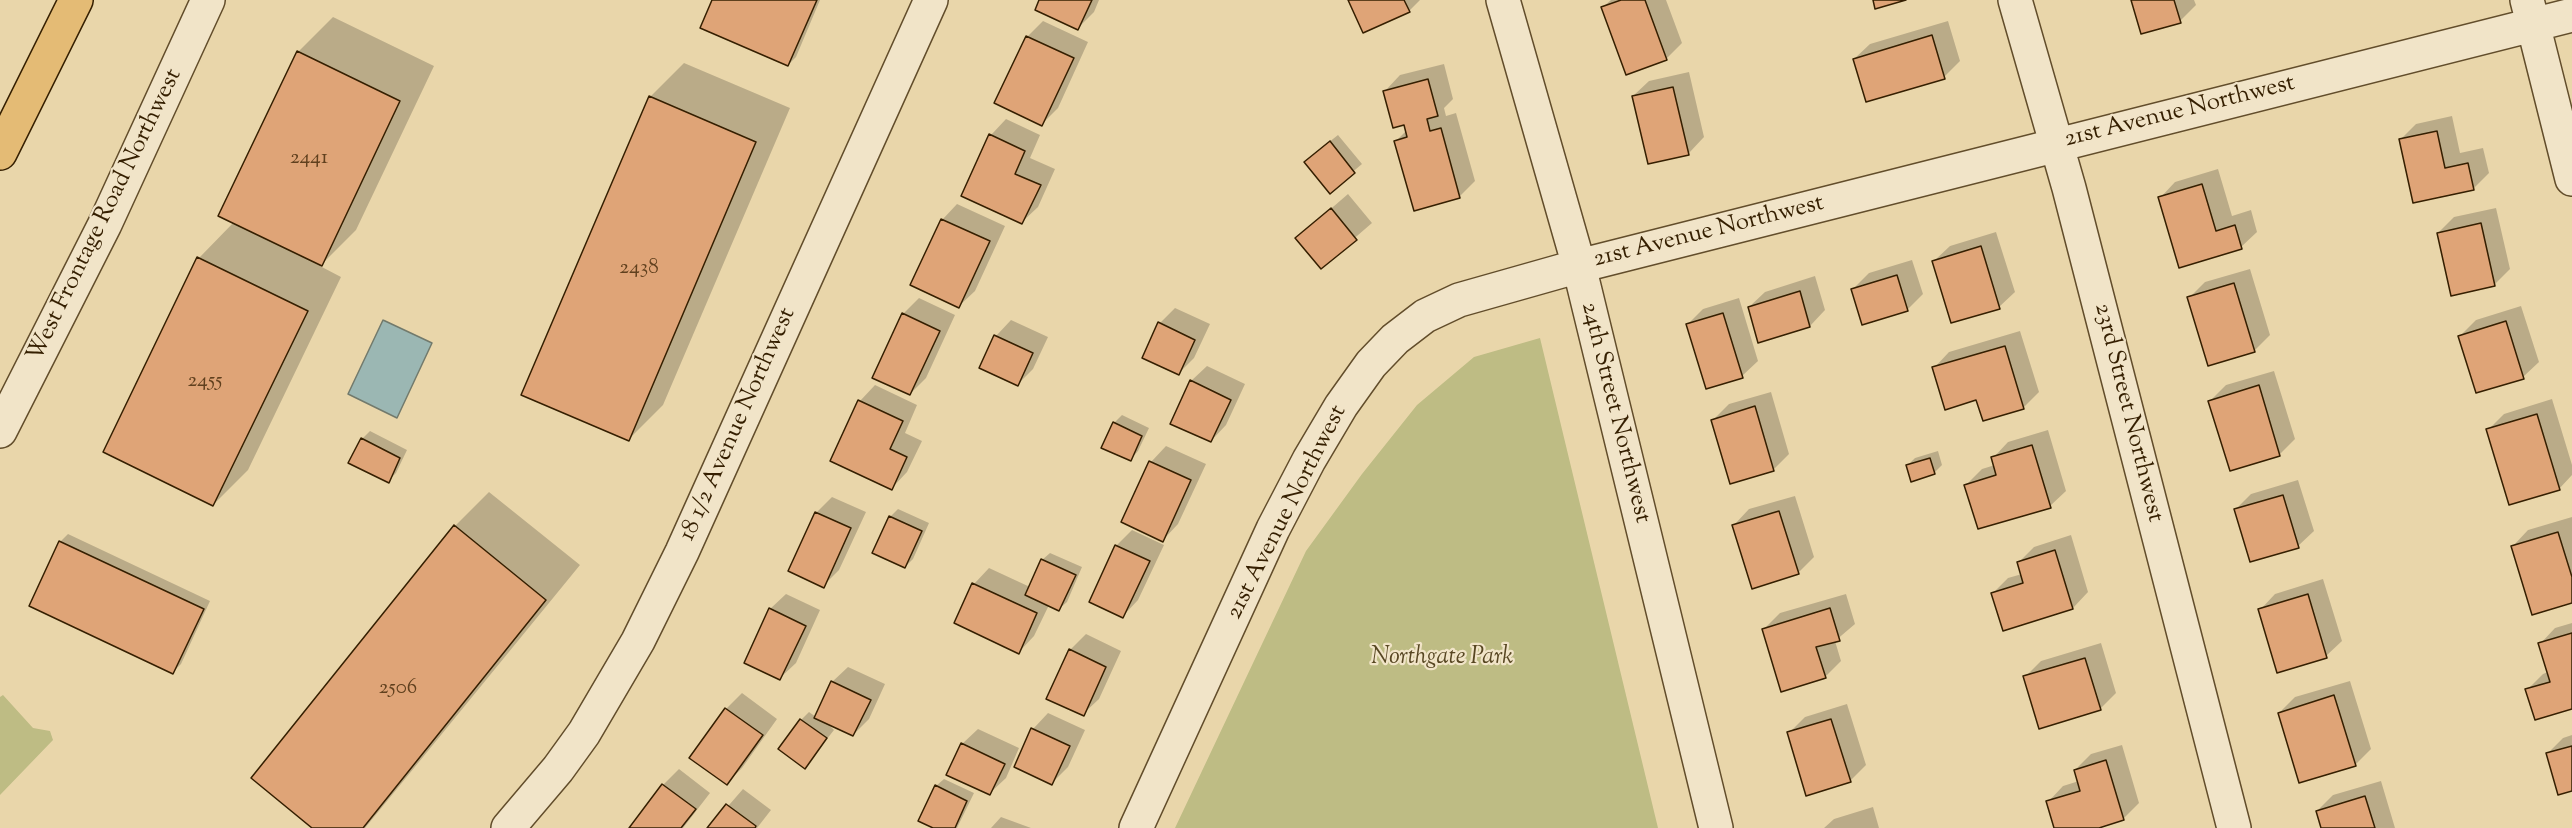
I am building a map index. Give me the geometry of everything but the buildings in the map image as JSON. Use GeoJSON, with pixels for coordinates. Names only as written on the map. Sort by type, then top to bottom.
{"type":"FeatureCollection","features":[{"type":"Feature","properties":{"kind":"highway"},"geometry":{"type":"LineString","coordinates":[[0,153],[76,0]]}},
{"type":"Feature","properties":{"kind":"street","name":"West Frontage Road Northwest"},"geometry":{"type":"LineString","coordinates":[[0,430],[105,224],[208,0]]}},
{"type":"Feature","properties":{"kind":"street","name":"18 1/2 Avenue Northwest"},"geometry":{"type":"LineString","coordinates":[[508,828],[558,769],[584,733],[638,641],[687,541],[932,0]]}},
{"type":"Feature","properties":{"kind":"street","name":"24th Street Northwest"},"geometry":{"type":"LineString","coordinates":[[1503,0],[1579,266],[1716,828]]}},
{"type":"Feature","properties":{"kind":"street","name":"23rd Street Northwest"},"geometry":{"type":"LineString","coordinates":[[2015,0],[2055,144],[2234,828]]}},
{"type":"Feature","properties":{"kind":"street","name":"21st Avenue Northwest"},"geometry":{"type":"LineString","coordinates":[[1136,828],[1273,529],[1309,460],[1341,406],[1371,364],[1425,316],[1450,304],[1579,266],[2055,144],[2530,13],[2572,15]]}},
{"type":"Feature","properties":{"kind":"street"},"geometry":{"type":"LineString","coordinates":[[2530,13],[2572,179]]}},
{"type":"Feature","properties":{"kind":"green space","name":"Northgate Park"},"geometry":{"type":"Polygon","coordinates":[[[1540,338],[1658,828],[1175,828],[1306,551],[1362,474],[1417,405],[1474,357],[1540,338]]]}},
{"type":"Feature","properties":{"kind":"green space"},"geometry":{"type":"Polygon","coordinates":[[[3,695],[33,728],[50,731],[53,740],[0,795],[0,697],[3,695]]]}},
{"type":"Feature","properties":{"kind":"water"},"geometry":{"type":"Polygon","coordinates":[[[383,320],[432,343],[397,418],[348,394],[383,320]]]}}]}
